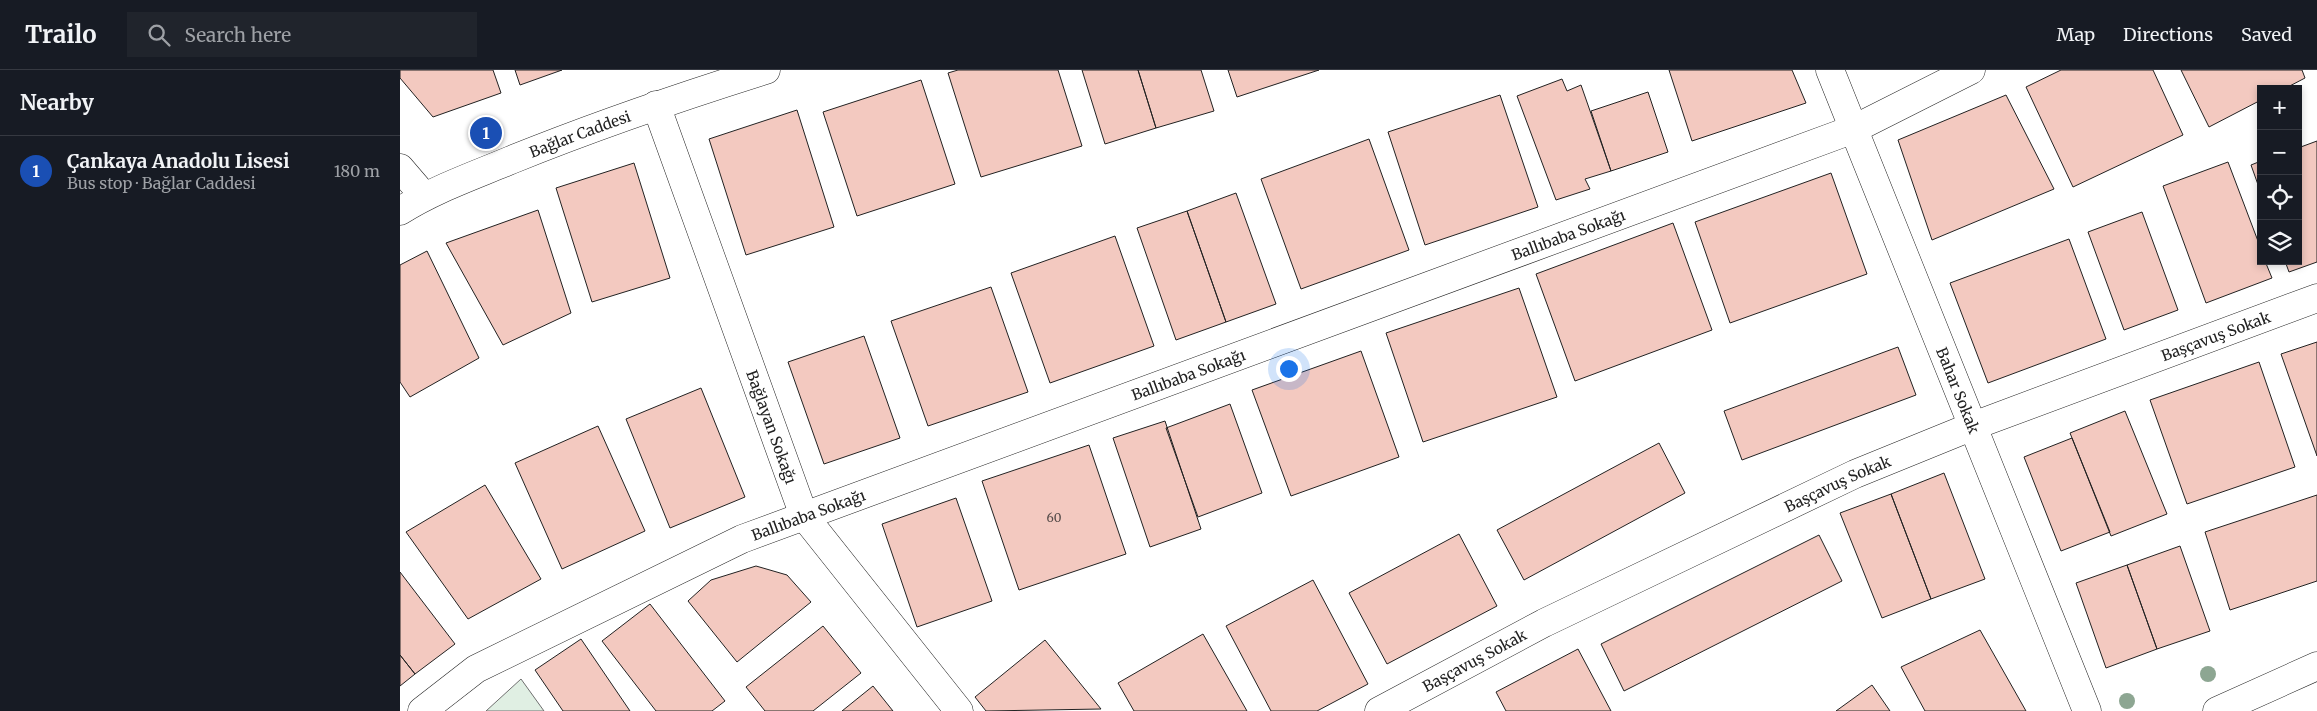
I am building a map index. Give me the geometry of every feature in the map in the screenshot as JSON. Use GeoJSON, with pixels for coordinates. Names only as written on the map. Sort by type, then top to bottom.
{"type":"FeatureCollection","features":[{"type":"Feature","properties":{"kind":"street","name":"Bağlar Caddesi"},"geometry":{"type":"LineString","coordinates":[[400,211],[424,196],[552,144],[656,105],[766,70]]}},
{"type":"Feature","properties":{"kind":"street","name":"Bahar Sokak"},"geometry":{"type":"LineString","coordinates":[[1830,70],[2087,711]]}},
{"type":"Feature","properties":{"kind":"street","name":"Ballıbaba Sokağı"},"geometry":{"type":"LineString","coordinates":[[422,711],[476,669],[742,539],[1854,129],[1971,70]]}},
{"type":"Feature","properties":{"kind":"street","name":"Bağlayan Sokağı"},"geometry":{"type":"LineString","coordinates":[[656,105],[804,516],[959,711]]}},
{"type":"Feature","properties":{"kind":"street"},"geometry":{"type":"LineString","coordinates":[[400,168],[424,196]]}},
{"type":"Feature","properties":{"kind":"street","name":"Başçavuş Sokak"},"geometry":{"type":"LineString","coordinates":[[1379,711],[1544,623],[1855,474],[1973,426],[2317,298]]}},
{"type":"Feature","properties":{"kind":"street"},"geometry":{"type":"LineString","coordinates":[[2217,711],[2317,666]]}},
{"type":"Feature","properties":{"kind":"green space"},"geometry":{"type":"Polygon","coordinates":[[[521,679],[544,711],[486,711],[521,679]]]}},
{"type":"Feature","properties":{"kind":"building"},"geometry":{"type":"Polygon","coordinates":[[[400,70],[493,70],[501,93],[433,117],[400,78],[400,70]]]}},
{"type":"Feature","properties":{"kind":"building"},"geometry":{"type":"Polygon","coordinates":[[[515,70],[562,70],[520,85],[515,70]]]}},
{"type":"Feature","properties":{"kind":"building"},"geometry":{"type":"Polygon","coordinates":[[[958,70],[1058,70],[1082,146],[981,177],[948,73],[958,70]]]}},
{"type":"Feature","properties":{"kind":"building"},"geometry":{"type":"Polygon","coordinates":[[[1082,70],[1138,70],[1156,128],[1105,144],[1082,70]]]}},
{"type":"Feature","properties":{"kind":"building"},"geometry":{"type":"Polygon","coordinates":[[[1138,70],[1201,70],[1214,111],[1156,128],[1138,70]]]}},
{"type":"Feature","properties":{"kind":"building"},"geometry":{"type":"Polygon","coordinates":[[[1228,70],[1319,70],[1237,97],[1228,70]]]}},
{"type":"Feature","properties":{"kind":"building"},"geometry":{"type":"Polygon","coordinates":[[[1669,70],[1792,70],[1806,103],[1692,141],[1669,70]]]}},
{"type":"Feature","properties":{"kind":"building"},"geometry":{"type":"Polygon","coordinates":[[[2061,70],[2153,70],[2183,135],[2073,187],[2026,87],[2061,70]]]}},
{"type":"Feature","properties":{"kind":"building"},"geometry":{"type":"Polygon","coordinates":[[[2181,70],[2302,70],[2305,78],[2292,85],[2257,85],[2257,102],[2209,127],[2181,70]]]}},
{"type":"Feature","properties":{"kind":"building"},"geometry":{"type":"Polygon","coordinates":[[[1562,79],[1567,91],[1581,85],[1611,171],[1585,179],[1590,189],[1556,200],[1517,96],[1562,79]]]}},
{"type":"Feature","properties":{"kind":"building"},"geometry":{"type":"Polygon","coordinates":[[[921,80],[955,184],[857,216],[823,112],[921,80]]]}},
{"type":"Feature","properties":{"kind":"building"},"geometry":{"type":"Polygon","coordinates":[[[1648,92],[1668,152],[1611,171],[1591,111],[1648,92]]]}},
{"type":"Feature","properties":{"kind":"building"},"geometry":{"type":"Polygon","coordinates":[[[1500,95],[1538,207],[1425,245],[1388,132],[1500,95]]]}},
{"type":"Feature","properties":{"kind":"building"},"geometry":{"type":"Polygon","coordinates":[[[2006,95],[2054,189],[1932,240],[1898,140],[2006,95]]]}},
{"type":"Feature","properties":{"kind":"building"},"geometry":{"type":"Polygon","coordinates":[[[797,110],[834,227],[746,255],[709,139],[797,110]]]}},
{"type":"Feature","properties":{"kind":"building"},"geometry":{"type":"Polygon","coordinates":[[[1369,139],[1409,250],[1301,289],[1261,179],[1369,139]]]}},
{"type":"Feature","properties":{"kind":"building"},"geometry":{"type":"Polygon","coordinates":[[[2317,141],[2317,262],[2289,272],[2286,265],[2302,265],[2302,147],[2317,141]]]}},
{"type":"Feature","properties":{"kind":"building"},"geometry":{"type":"Polygon","coordinates":[[[2228,162],[2257,238],[2257,265],[2267,265],[2272,278],[2206,303],[2163,186],[2228,162]]]}},
{"type":"Feature","properties":{"kind":"building"},"geometry":{"type":"Polygon","coordinates":[[[634,163],[670,278],[592,302],[556,188],[634,163]]]}},
{"type":"Feature","properties":{"kind":"building"},"geometry":{"type":"Polygon","coordinates":[[[2257,163],[2257,182],[2251,165],[2257,163]]]}},
{"type":"Feature","properties":{"kind":"building"},"geometry":{"type":"Polygon","coordinates":[[[1831,173],[1867,274],[1730,323],[1695,222],[1831,173]]]}},
{"type":"Feature","properties":{"kind":"building"},"geometry":{"type":"Polygon","coordinates":[[[1236,193],[1276,304],[1226,322],[1187,211],[1236,193]]]}},
{"type":"Feature","properties":{"kind":"building"},"geometry":{"type":"Polygon","coordinates":[[[538,210],[571,313],[503,345],[446,243],[538,210]]]}},
{"type":"Feature","properties":{"kind":"building"},"geometry":{"type":"Polygon","coordinates":[[[1187,211],[1226,322],[1176,340],[1137,228],[1187,211]]]}},
{"type":"Feature","properties":{"kind":"building"},"geometry":{"type":"Polygon","coordinates":[[[2142,212],[2178,310],[2124,330],[2088,232],[2142,212]]]}},
{"type":"Feature","properties":{"kind":"building"},"geometry":{"type":"Polygon","coordinates":[[[1673,223],[1712,330],[1575,381],[1536,274],[1673,223]]]}},
{"type":"Feature","properties":{"kind":"building"},"geometry":{"type":"Polygon","coordinates":[[[1115,236],[1154,346],[1050,383],[1011,273],[1115,236]]]}},
{"type":"Feature","properties":{"kind":"building"},"geometry":{"type":"Polygon","coordinates":[[[2069,239],[2106,339],[1988,383],[1950,283],[2069,239]]]}},
{"type":"Feature","properties":{"kind":"building"},"geometry":{"type":"Polygon","coordinates":[[[427,251],[479,358],[410,397],[400,382],[400,265],[427,251]]]}},
{"type":"Feature","properties":{"kind":"building"},"geometry":{"type":"Polygon","coordinates":[[[991,287],[1028,392],[928,426],[891,321],[991,287]]]}},
{"type":"Feature","properties":{"kind":"building"},"geometry":{"type":"Polygon","coordinates":[[[1519,288],[1557,397],[1423,442],[1386,333],[1519,288]]]}},
{"type":"Feature","properties":{"kind":"building"},"geometry":{"type":"Polygon","coordinates":[[[864,336],[900,438],[824,464],[788,362],[864,336]]]}},
{"type":"Feature","properties":{"kind":"building"},"geometry":{"type":"Polygon","coordinates":[[[2317,342],[2317,456],[2281,354],[2317,342]]]}},
{"type":"Feature","properties":{"kind":"building"},"geometry":{"type":"Polygon","coordinates":[[[1898,347],[1916,395],[1742,460],[1724,411],[1898,347]]]}},
{"type":"Feature","properties":{"kind":"building"},"geometry":{"type":"Polygon","coordinates":[[[1361,351],[1399,457],[1291,496],[1252,390],[1361,351]]]}},
{"type":"Feature","properties":{"kind":"building"},"geometry":{"type":"Polygon","coordinates":[[[2259,362],[2295,467],[2187,504],[2150,400],[2259,362]]]}},
{"type":"Feature","properties":{"kind":"building"},"geometry":{"type":"Polygon","coordinates":[[[701,388],[745,497],[670,528],[626,419],[701,388]]]}},
{"type":"Feature","properties":{"kind":"building"},"geometry":{"type":"Polygon","coordinates":[[[1230,404],[1262,493],[1198,517],[1166,428],[1230,404]]]}},
{"type":"Feature","properties":{"kind":"building"},"geometry":{"type":"Polygon","coordinates":[[[2125,411],[2167,514],[2111,536],[2070,433],[2125,411]]]}},
{"type":"Feature","properties":{"kind":"building"},"geometry":{"type":"Polygon","coordinates":[[[1165,421],[1201,529],[1150,547],[1113,438],[1165,421]]]}},
{"type":"Feature","properties":{"kind":"building"},"geometry":{"type":"Polygon","coordinates":[[[598,426],[645,531],[562,569],[515,463],[598,426]]]}},
{"type":"Feature","properties":{"kind":"building"},"geometry":{"type":"Polygon","coordinates":[[[2072,438],[2110,532],[2061,551],[2024,457],[2072,438]]]}},
{"type":"Feature","properties":{"kind":"building"},"geometry":{"type":"Polygon","coordinates":[[[1659,443],[1685,493],[1524,580],[1497,530],[1659,443]]]}},
{"type":"Feature","properties":{"kind":"building"},"geometry":{"type":"Polygon","coordinates":[[[1089,445],[1126,554],[1019,590],[982,481],[1089,445]]]}},
{"type":"Feature","properties":{"kind":"building"},"geometry":{"type":"Polygon","coordinates":[[[1944,473],[1985,579],[1931,599],[1891,494],[1944,473]]]}},
{"type":"Feature","properties":{"kind":"building"},"geometry":{"type":"Polygon","coordinates":[[[485,485],[541,579],[468,619],[406,532],[485,485]]]}},
{"type":"Feature","properties":{"kind":"building"},"geometry":{"type":"Polygon","coordinates":[[[1891,494],[1931,599],[1882,618],[1840,513],[1891,494]]]}},
{"type":"Feature","properties":{"kind":"building"},"geometry":{"type":"Polygon","coordinates":[[[2317,495],[2317,581],[2230,610],[2205,532],[2317,495]]]}},
{"type":"Feature","properties":{"kind":"building"},"geometry":{"type":"Polygon","coordinates":[[[956,498],[992,601],[917,627],[882,524],[956,498]]]}},
{"type":"Feature","properties":{"kind":"building"},"geometry":{"type":"Polygon","coordinates":[[[1459,534],[1497,606],[1387,664],[1349,593],[1459,534]]]}},
{"type":"Feature","properties":{"kind":"building"},"geometry":{"type":"Polygon","coordinates":[[[1819,535],[1842,581],[1624,691],[1601,644],[1819,535]]]}},
{"type":"Feature","properties":{"kind":"building"},"geometry":{"type":"Polygon","coordinates":[[[2180,546],[2210,631],[2157,649],[2127,565],[2180,546]]]}},
{"type":"Feature","properties":{"kind":"building"},"geometry":{"type":"Polygon","coordinates":[[[2127,565],[2157,649],[2106,668],[2076,583],[2127,565]]]}},
{"type":"Feature","properties":{"kind":"building"},"geometry":{"type":"Polygon","coordinates":[[[756,566],[787,575],[811,602],[737,662],[688,601],[711,580],[756,566]]]}},
{"type":"Feature","properties":{"kind":"building"},"geometry":{"type":"Polygon","coordinates":[[[400,572],[455,644],[415,674],[400,655],[400,572]]]}},
{"type":"Feature","properties":{"kind":"building"},"geometry":{"type":"Polygon","coordinates":[[[1313,580],[1368,684],[1317,711],[1271,711],[1226,626],[1313,580]]]}},
{"type":"Feature","properties":{"kind":"building"},"geometry":{"type":"Polygon","coordinates":[[[650,604],[725,701],[712,711],[656,711],[602,641],[650,604]]]}},
{"type":"Feature","properties":{"kind":"building"},"geometry":{"type":"Polygon","coordinates":[[[823,626],[861,673],[813,711],[765,711],[746,687],[823,626]]]}},
{"type":"Feature","properties":{"kind":"building"},"geometry":{"type":"Polygon","coordinates":[[[1980,630],[2026,711],[1925,711],[1901,667],[1980,630]]]}},
{"type":"Feature","properties":{"kind":"building"},"geometry":{"type":"Polygon","coordinates":[[[1203,634],[1247,711],[1134,711],[1118,683],[1203,634]]]}},
{"type":"Feature","properties":{"kind":"building"},"geometry":{"type":"Polygon","coordinates":[[[581,639],[630,711],[563,711],[535,670],[581,639]]]}},
{"type":"Feature","properties":{"kind":"building"},"geometry":{"type":"Polygon","coordinates":[[[1045,640],[1101,709],[986,711],[975,697],[1045,640]]]}},
{"type":"Feature","properties":{"kind":"building"},"geometry":{"type":"Polygon","coordinates":[[[1578,649],[1611,711],[1506,711],[1496,692],[1578,649]]]}},
{"type":"Feature","properties":{"kind":"building"},"geometry":{"type":"Polygon","coordinates":[[[400,655],[415,674],[400,686],[400,655]]]}},
{"type":"Feature","properties":{"kind":"building"},"geometry":{"type":"Polygon","coordinates":[[[1872,685],[1890,711],[1836,711],[1872,685]]]}},
{"type":"Feature","properties":{"kind":"building"},"geometry":{"type":"Polygon","coordinates":[[[873,686],[893,711],[842,711],[873,686]]]}},
{"type":"Feature","properties":{"kind":"place","name":"Çankaya Anadolu Lisesi"},"geometry":{"type":"Point","coordinates":[486,133]}}]}
